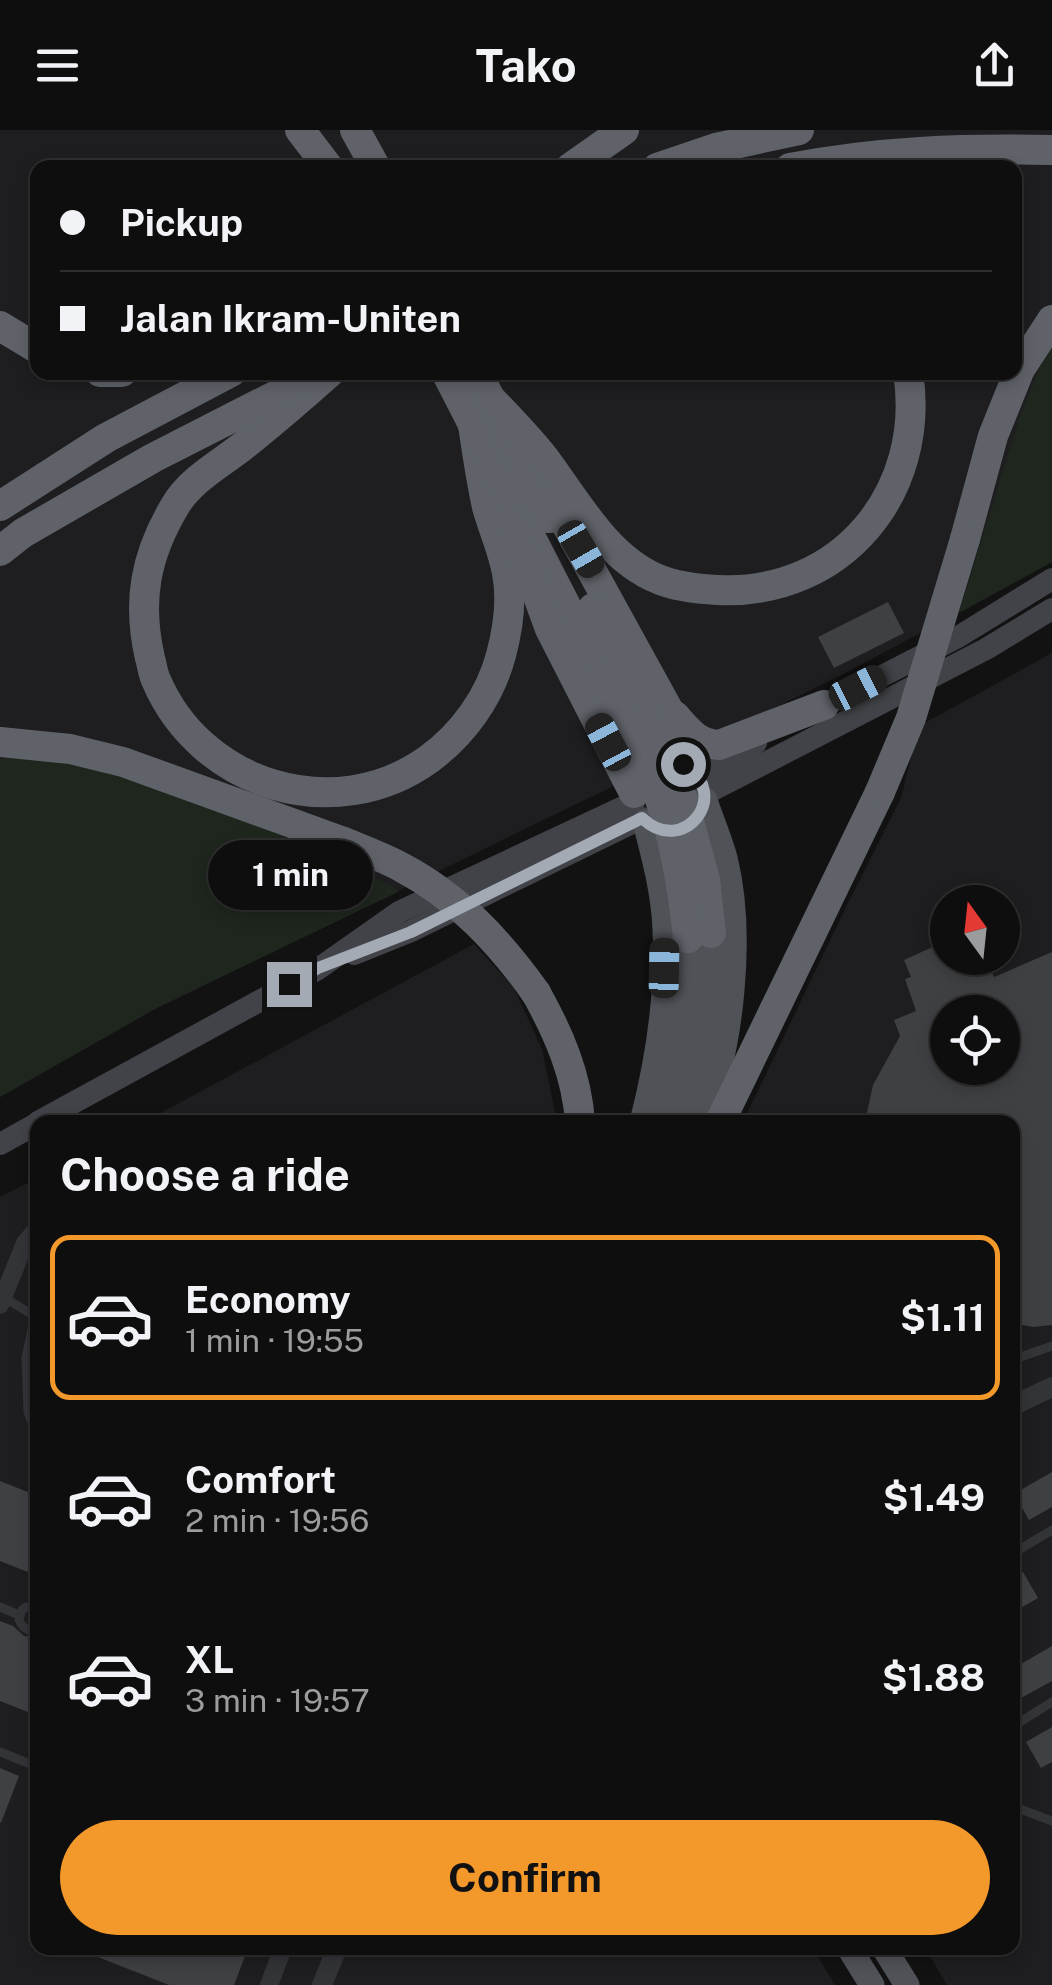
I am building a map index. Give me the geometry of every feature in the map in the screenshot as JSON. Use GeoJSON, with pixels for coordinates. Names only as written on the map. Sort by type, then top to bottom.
{"type":"FeatureCollection","features":[{"type":"Feature","properties":{"kind":"highway"},"geometry":{"type":"LineString","coordinates":[[300,130],[323,160]]}},
{"type":"Feature","properties":{"kind":"highway"},"geometry":{"type":"LineString","coordinates":[[322,130],[337,160]]}},
{"type":"Feature","properties":{"kind":"highway"},"geometry":{"type":"LineString","coordinates":[[355,130],[373,160]]}},
{"type":"Feature","properties":{"kind":"highway"},"geometry":{"type":"LineString","coordinates":[[370,130],[376,160]]}},
{"type":"Feature","properties":{"kind":"highway"},"geometry":{"type":"LineString","coordinates":[[581,160],[624,130]]}},
{"type":"Feature","properties":{"kind":"highway"},"geometry":{"type":"LineString","coordinates":[[681,160],[716,148],[800,130]]}},
{"type":"Feature","properties":{"kind":"highway"},"geometry":{"type":"LineString","coordinates":[[831,160],[957,148],[1052,150]]}},
{"type":"Feature","properties":{"kind":"highway"},"geometry":{"type":"LineString","coordinates":[[1022,366],[1052,320]]}},
{"type":"Feature","properties":{"kind":"highway"},"geometry":{"type":"LineString","coordinates":[[0,326],[30,344]]}},
{"type":"Feature","properties":{"kind":"highway"},"geometry":{"type":"LineString","coordinates":[[0,506],[106,438],[216,380]]}},
{"type":"Feature","properties":{"kind":"highway"},"geometry":{"type":"LineString","coordinates":[[0,551],[23,533],[153,458],[305,380]]}},
{"type":"Feature","properties":{"kind":"highway"},"geometry":{"type":"LineString","coordinates":[[321,380],[200,477],[177,502],[158,539],[146,575],[142,613],[156,680],[183,726],[217,757],[249,777],[292,790],[333,794],[375,786],[411,772],[443,748],[471,719],[489,688],[509,617],[508,575],[488,510],[473,425]]}},
{"type":"Feature","properties":{"kind":"highway"},"geometry":{"type":"LineString","coordinates":[[450,380],[494,468],[682,798],[705,880],[700,936]]}},
{"type":"Feature","properties":{"kind":"highway"},"geometry":{"type":"LineString","coordinates":[[483,385],[621,556],[658,579],[702,590],[744,591],[788,582],[818,570],[872,524],[904,462],[912,398],[909,380]]}},
{"type":"Feature","properties":{"kind":"highway"},"geometry":{"type":"LineString","coordinates":[[723,1115],[880,792],[911,718],[1000,419],[1016,380]]}},
{"type":"Feature","properties":{"kind":"highway"},"geometry":{"type":"LineString","coordinates":[[483,385],[613,675]]}},
{"type":"Feature","properties":{"kind":"highway"},"geometry":{"type":"LineString","coordinates":[[506,431],[530,460],[670,710],[700,785]]}},
{"type":"Feature","properties":{"kind":"highway"},"geometry":{"type":"LineString","coordinates":[[494,468],[502,501],[550,630],[639,809]]}},
{"type":"Feature","properties":{"kind":"highway"},"geometry":{"type":"LineString","coordinates":[[670,710],[695,738],[706,745],[720,745],[824,705]]}},
{"type":"Feature","properties":{"kind":"highway"},"geometry":{"type":"LineString","coordinates":[[0,742],[70,748],[124,762],[402,867],[445,895],[509,954],[556,1028],[570,1068],[579,1115]]}},
{"type":"Feature","properties":{"kind":"main road"},"geometry":{"type":"LineString","coordinates":[[700,785],[824,705],[958,637],[1052,579]]}},
{"type":"Feature","properties":{"kind":"main road"},"geometry":{"type":"LineString","coordinates":[[700,785],[986,649],[1052,608]]}},
{"type":"Feature","properties":{"kind":"main road"},"geometry":{"type":"LineString","coordinates":[[644,1115],[661,1027],[666,928],[654,858],[639,809],[637,783],[651,766],[672,762],[700,785],[725,859],[734,916],[734,962],[726,1032],[704,1115]]}},
{"type":"Feature","properties":{"kind":"main road"},"geometry":{"type":"LineString","coordinates":[[639,809],[654,829],[665,832],[687,827],[696,820],[700,785]]}},
{"type":"Feature","properties":{"kind":"main road"},"geometry":{"type":"LineString","coordinates":[[52,1115],[318,968],[400,912],[639,809]]}},
{"type":"Feature","properties":{"kind":"main road"},"geometry":{"type":"LineString","coordinates":[[663,1115],[684,1040],[689,987],[700,936]]}},
{"type":"Feature","properties":{"kind":"main road"},"geometry":{"type":"LineString","coordinates":[[687,1115],[707,1035],[711,990],[700,936]]}},
{"type":"Feature","properties":{"kind":"main road"},"geometry":{"type":"LineString","coordinates":[[0,1144],[30,1127]]}},
{"type":"Feature","properties":{"kind":"main road"},"geometry":{"type":"LineString","coordinates":[[853,1955],[872,1985]]}},
{"type":"Feature","properties":{"kind":"main road"},"geometry":{"type":"LineString","coordinates":[[888,1955],[907,1985]]}},
{"type":"Feature","properties":{"kind":"street"},"geometry":{"type":"LineString","coordinates":[[2,1301],[30,1237]]}},
{"type":"Feature","properties":{"kind":"street"},"geometry":{"type":"LineString","coordinates":[[1020,1402],[1052,1387]]}},
{"type":"Feature","properties":{"kind":"street"},"geometry":{"type":"LineString","coordinates":[[269,1985],[280,1955]]}},
{"type":"Feature","properties":{"kind":"street"},"geometry":{"type":"LineString","coordinates":[[322,1985],[334,1955]]}},
{"type":"Feature","properties":{"kind":"lane"},"geometry":{"type":"LineString","coordinates":[[2,1301],[30,1311]]}},
{"type":"Feature","properties":{"kind":"lane"},"geometry":{"type":"LineString","coordinates":[[30,1340],[26,1358],[30,1417]]}},
{"type":"Feature","properties":{"kind":"lane"},"geometry":{"type":"LineString","coordinates":[[1020,1357],[1052,1346]]}},
{"type":"Feature","properties":{"kind":"lane"},"geometry":{"type":"LineString","coordinates":[[1020,1549],[1052,1530]]}},
{"type":"Feature","properties":{"kind":"lane"},"geometry":{"type":"LineString","coordinates":[[0,1607],[19,1615]]}},
{"type":"Feature","properties":{"kind":"lane"},"geometry":{"type":"LineString","coordinates":[[30,1607],[19,1615],[30,1630]]}},
{"type":"Feature","properties":{"kind":"lane"},"geometry":{"type":"LineString","coordinates":[[1020,1721],[1052,1702]]}},
{"type":"Feature","properties":{"kind":"lane"},"geometry":{"type":"LineString","coordinates":[[0,1752],[30,1764]]}},
{"type":"Feature","properties":{"kind":"lane"},"geometry":{"type":"LineString","coordinates":[[1020,1809],[1052,1821]]}},
{"type":"Feature","properties":{"kind":"shaded area"},"geometry":{"type":"Polygon","coordinates":[[[0,130],[1052,130],[1052,562],[844,674],[155,1009],[0,1097],[0,130]]]}},
{"type":"Feature","properties":{"kind":"shaded area"},"geometry":{"type":"Polygon","coordinates":[[[1052,344],[1052,562],[959,613],[1020,416],[1052,344]]]}},
{"type":"Feature","properties":{"kind":"shaded area"},"geometry":{"type":"Polygon","coordinates":[[[1052,653],[1052,1985],[947,1985],[929,1955],[1020,1955],[1020,1115],[746,1115],[901,798],[919,726],[1052,653]]]}},
{"type":"Feature","properties":{"kind":"shaded area"},"geometry":{"type":"Polygon","coordinates":[[[0,759],[89,764],[197,797],[327,852],[400,891],[155,1009],[0,1097],[0,759]]]}},
{"type":"Feature","properties":{"kind":"shaded area"},"geometry":{"type":"Polygon","coordinates":[[[474,944],[514,988],[542,1049],[556,1115],[157,1115],[474,944]]]}},
{"type":"Feature","properties":{"kind":"shaded area"},"geometry":{"type":"Polygon","coordinates":[[[30,1182],[30,1955],[817,1955],[835,1985],[0,1985],[0,1197],[30,1182]]]}},
{"type":"Feature","properties":{"kind":"building"},"geometry":{"type":"Polygon","coordinates":[[[888,602],[904,633],[834,668],[818,637],[888,602]]]}},
{"type":"Feature","properties":{"kind":"building"},"geometry":{"type":"Polygon","coordinates":[[[930,948],[930,975],[1020,975],[1020,966],[1052,952],[1052,1325],[1020,1325],[1020,1115],[867,1115],[873,1085],[900,1036],[894,1020],[916,1011],[905,979],[911,977],[904,960],[930,948]]]}},
{"type":"Feature","properties":{"kind":"building"},"geometry":{"type":"Polygon","coordinates":[[[1052,1472],[1052,1507],[1029,1520],[1020,1504],[1020,1491],[1052,1472]]]}},
{"type":"Feature","properties":{"kind":"building"},"geometry":{"type":"Polygon","coordinates":[[[0,1481],[30,1493],[30,1573],[0,1561],[0,1481]]]}},
{"type":"Feature","properties":{"kind":"building"},"geometry":{"type":"Polygon","coordinates":[[[1023,1572],[1038,1598],[1020,1608],[1023,1572]]]}},
{"type":"Feature","properties":{"kind":"building"},"geometry":{"type":"Polygon","coordinates":[[[0,1621],[30,1636],[30,1713],[0,1701],[0,1621]]]}},
{"type":"Feature","properties":{"kind":"building"},"geometry":{"type":"Polygon","coordinates":[[[1052,1646],[1052,1681],[1020,1699],[1020,1664],[1052,1646]]]}},
{"type":"Feature","properties":{"kind":"building"},"geometry":{"type":"Polygon","coordinates":[[[1052,1727],[1052,1762],[1041,1768],[1026,1742],[1052,1727]]]}},
{"type":"Feature","properties":{"kind":"building"},"geometry":{"type":"Polygon","coordinates":[[[0,1768],[19,1776],[1,1823],[0,1822],[0,1768]]]}},
{"type":"Feature","properties":{"kind":"building"},"geometry":{"type":"Polygon","coordinates":[[[93,1955],[245,1955],[234,1985],[169,1985],[93,1955]]]}},
{"type":"Feature","properties":{"kind":"route"},"geometry":{"type":"LineString","coordinates":[[289,984],[318,968],[411,932],[642,818],[654,829],[665,832],[687,827],[702,811],[705,794],[698,775],[683,764]]}}]}
